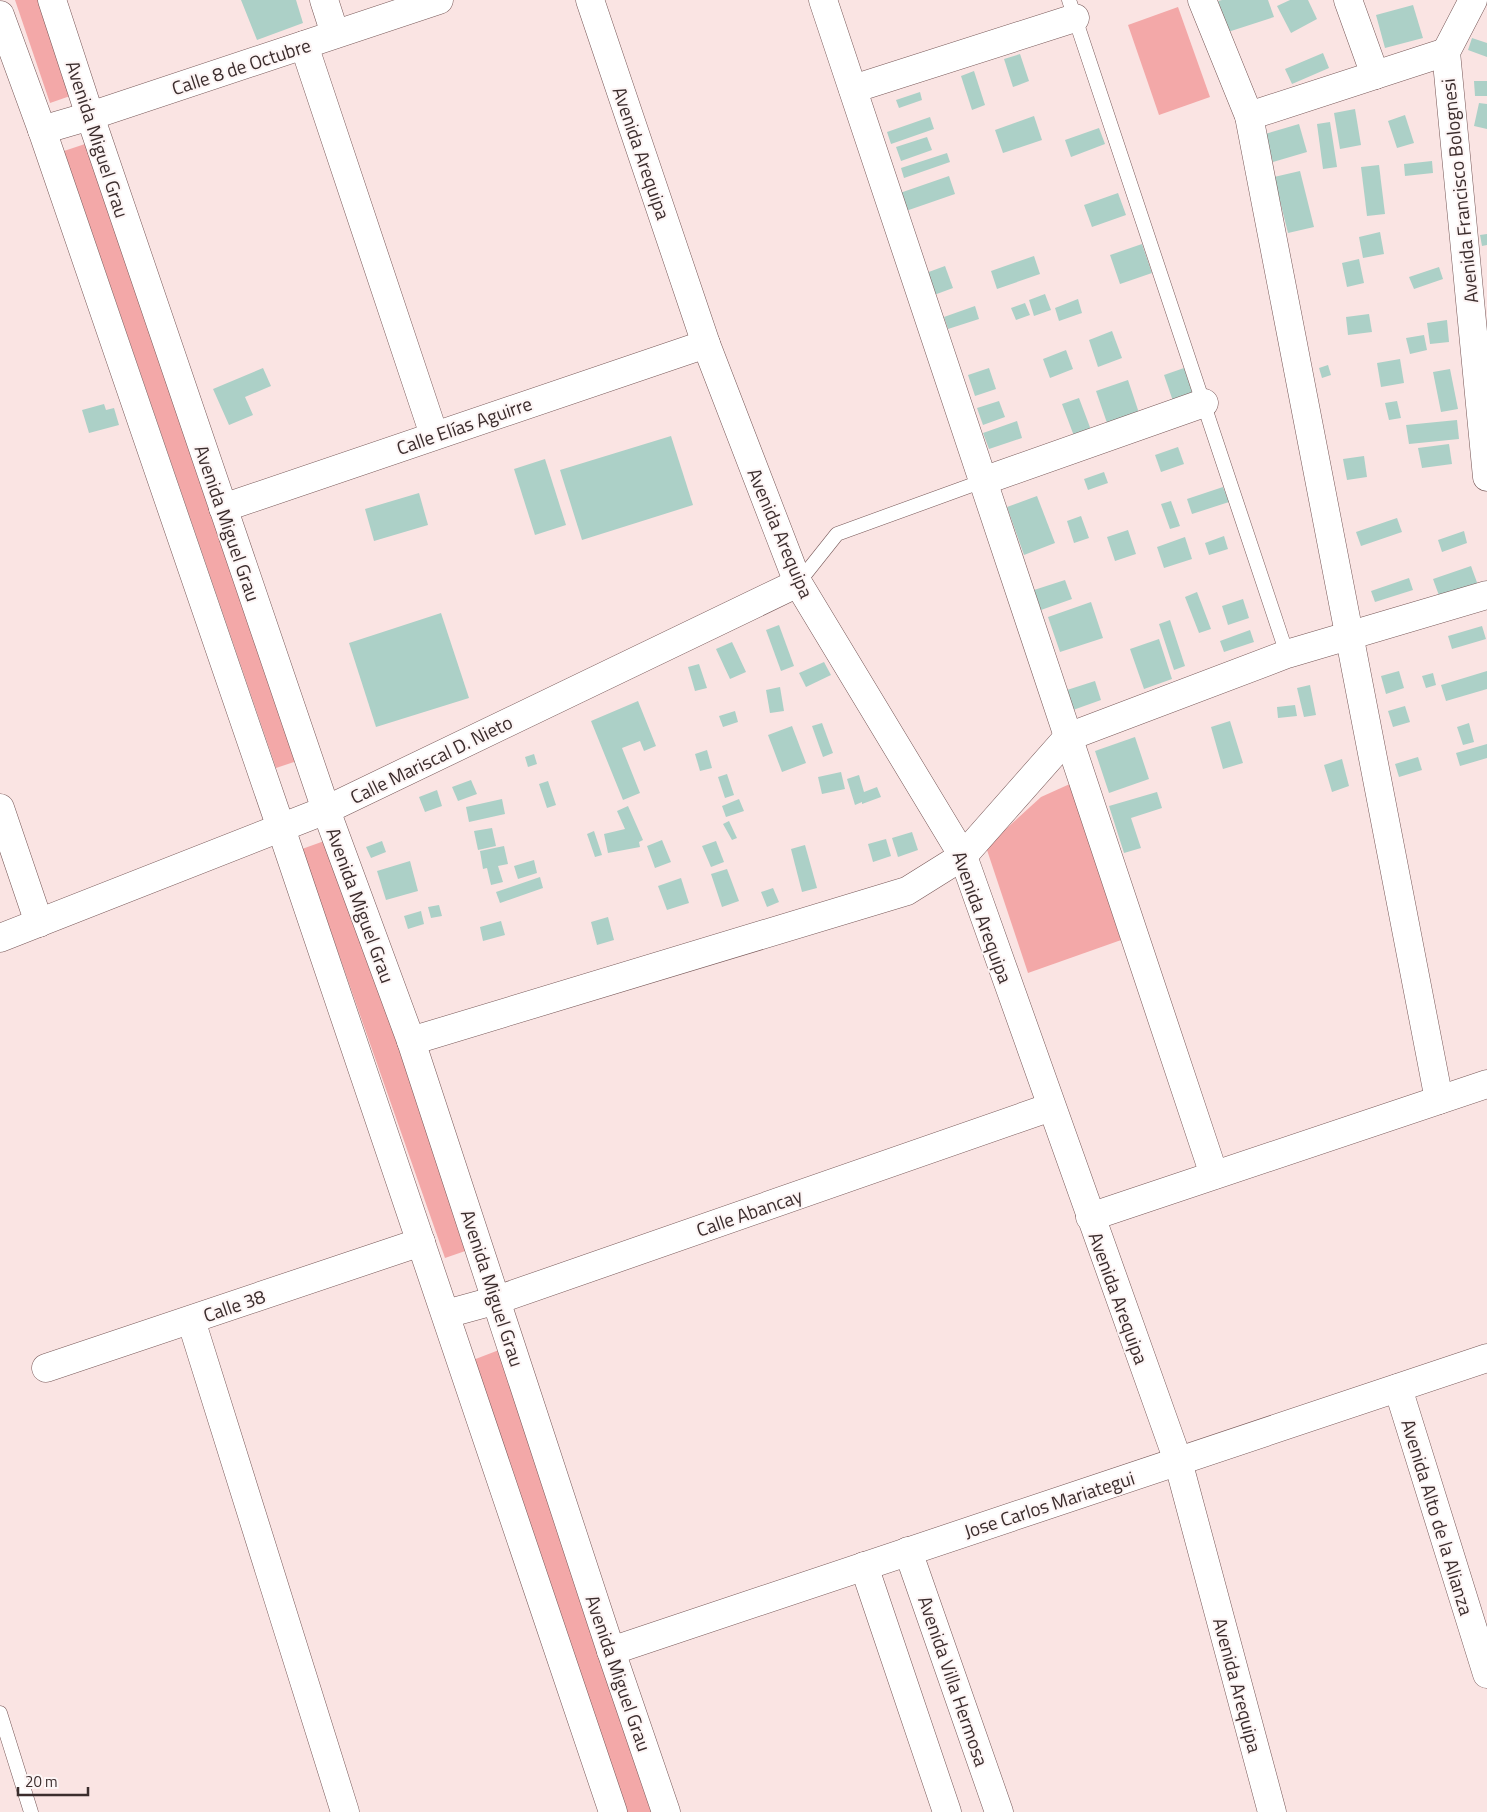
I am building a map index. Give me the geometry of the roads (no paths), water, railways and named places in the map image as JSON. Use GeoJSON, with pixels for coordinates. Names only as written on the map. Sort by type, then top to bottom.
{"type":"FeatureCollection","features":[{"type":"Feature","properties":{"kind":"street","name":"Avenida Miguel Grau"},"geometry":{"type":"LineString","coordinates":[[52,0],[326,810],[411,1041],[666,1812]]}},
{"type":"Feature","properties":{"kind":"street"},"geometry":{"type":"LineString","coordinates":[[324,0],[336,34]]}},
{"type":"Feature","properties":{"kind":"street","name":"Calle 8 de Octubre"},"geometry":{"type":"LineString","coordinates":[[42,130],[90,116],[439,0]]}},
{"type":"Feature","properties":{"kind":"street","name":"Avenida Arequipa"},"geometry":{"type":"LineString","coordinates":[[590,0],[706,344],[798,583],[963,856],[1178,1461],[1272,1812]]}},
{"type":"Feature","properties":{"kind":"street"},"geometry":{"type":"LineString","coordinates":[[823,0],[1214,1176]]}},
{"type":"Feature","properties":{"kind":"street"},"geometry":{"type":"LineString","coordinates":[[1202,0],[1249,116],[1439,1100]]}},
{"type":"Feature","properties":{"kind":"street"},"geometry":{"type":"LineString","coordinates":[[1348,0],[1375,75]]}},
{"type":"Feature","properties":{"kind":"street","name":"Avenida Francisco Bolognesi"},"geometry":{"type":"LineString","coordinates":[[1473,0],[1446,52],[1480,325],[1487,477]]}},
{"type":"Feature","properties":{"kind":"street"},"geometry":{"type":"LineString","coordinates":[[853,88],[1072,9]]}},
{"type":"Feature","properties":{"kind":"street"},"geometry":{"type":"LineString","coordinates":[[1,19],[42,130],[281,828],[614,1812]]}},
{"type":"Feature","properties":{"kind":"street"},"geometry":{"type":"LineString","coordinates":[[304,45],[434,435]]}},
{"type":"Feature","properties":{"kind":"street"},"geometry":{"type":"LineString","coordinates":[[1249,116],[1446,52]]}},
{"type":"Feature","properties":{"kind":"street","name":"Calle Elías Aguirre"},"geometry":{"type":"LineString","coordinates":[[223,508],[706,344]]}},
{"type":"Feature","properties":{"kind":"street"},"geometry":{"type":"LineString","coordinates":[[983,481],[1204,403]]}},
{"type":"Feature","properties":{"kind":"street","name":"Calle Mariscal D. Nieto"},"geometry":{"type":"LineString","coordinates":[[0,938],[326,810],[798,583]]}},
{"type":"Feature","properties":{"kind":"street"},"geometry":{"type":"LineString","coordinates":[[411,1041],[907,891],[963,856],[1068,737],[1287,654],[1487,594]]}},
{"type":"Feature","properties":{"kind":"street"},"geometry":{"type":"LineString","coordinates":[[0,808],[39,923]]}},
{"type":"Feature","properties":{"kind":"street"},"geometry":{"type":"LineString","coordinates":[[1090,1217],[1487,1084]]}},
{"type":"Feature","properties":{"kind":"street","name":"Calle Abancay"},"geometry":{"type":"LineString","coordinates":[[446,1314],[497,1300],[1051,1107]]}},
{"type":"Feature","properties":{"kind":"street","name":"Calle 38"},"geometry":{"type":"LineString","coordinates":[[46,1368],[421,1242]]}},
{"type":"Feature","properties":{"kind":"street"},"geometry":{"type":"LineString","coordinates":[[191,1320],[345,1812]]}},
{"type":"Feature","properties":{"kind":"street","name":"Jose Carlos Mariategui"},"geometry":{"type":"LineString","coordinates":[[611,1650],[1487,1358]]}},
{"type":"Feature","properties":{"kind":"street","name":"Avenida Alto de la Alianza"},"geometry":{"type":"LineString","coordinates":[[1398,1388],[1487,1674]]}},
{"type":"Feature","properties":{"kind":"street","name":"Avenida Villa Hermosa"},"geometry":{"type":"LineString","coordinates":[[908,1551],[999,1812]]}},
{"type":"Feature","properties":{"kind":"street"},"geometry":{"type":"LineString","coordinates":[[864,1566],[947,1812]]}},
{"type":"Feature","properties":{"kind":"lane"},"geometry":{"type":"LineString","coordinates":[[1072,9],[1287,654]]}},
{"type":"Feature","properties":{"kind":"lane"},"geometry":{"type":"LineString","coordinates":[[798,583],[837,534],[983,481]]}},
{"type":"Feature","properties":{"kind":"lane"},"geometry":{"type":"LineString","coordinates":[[0,1714],[31,1812]]}}]}
